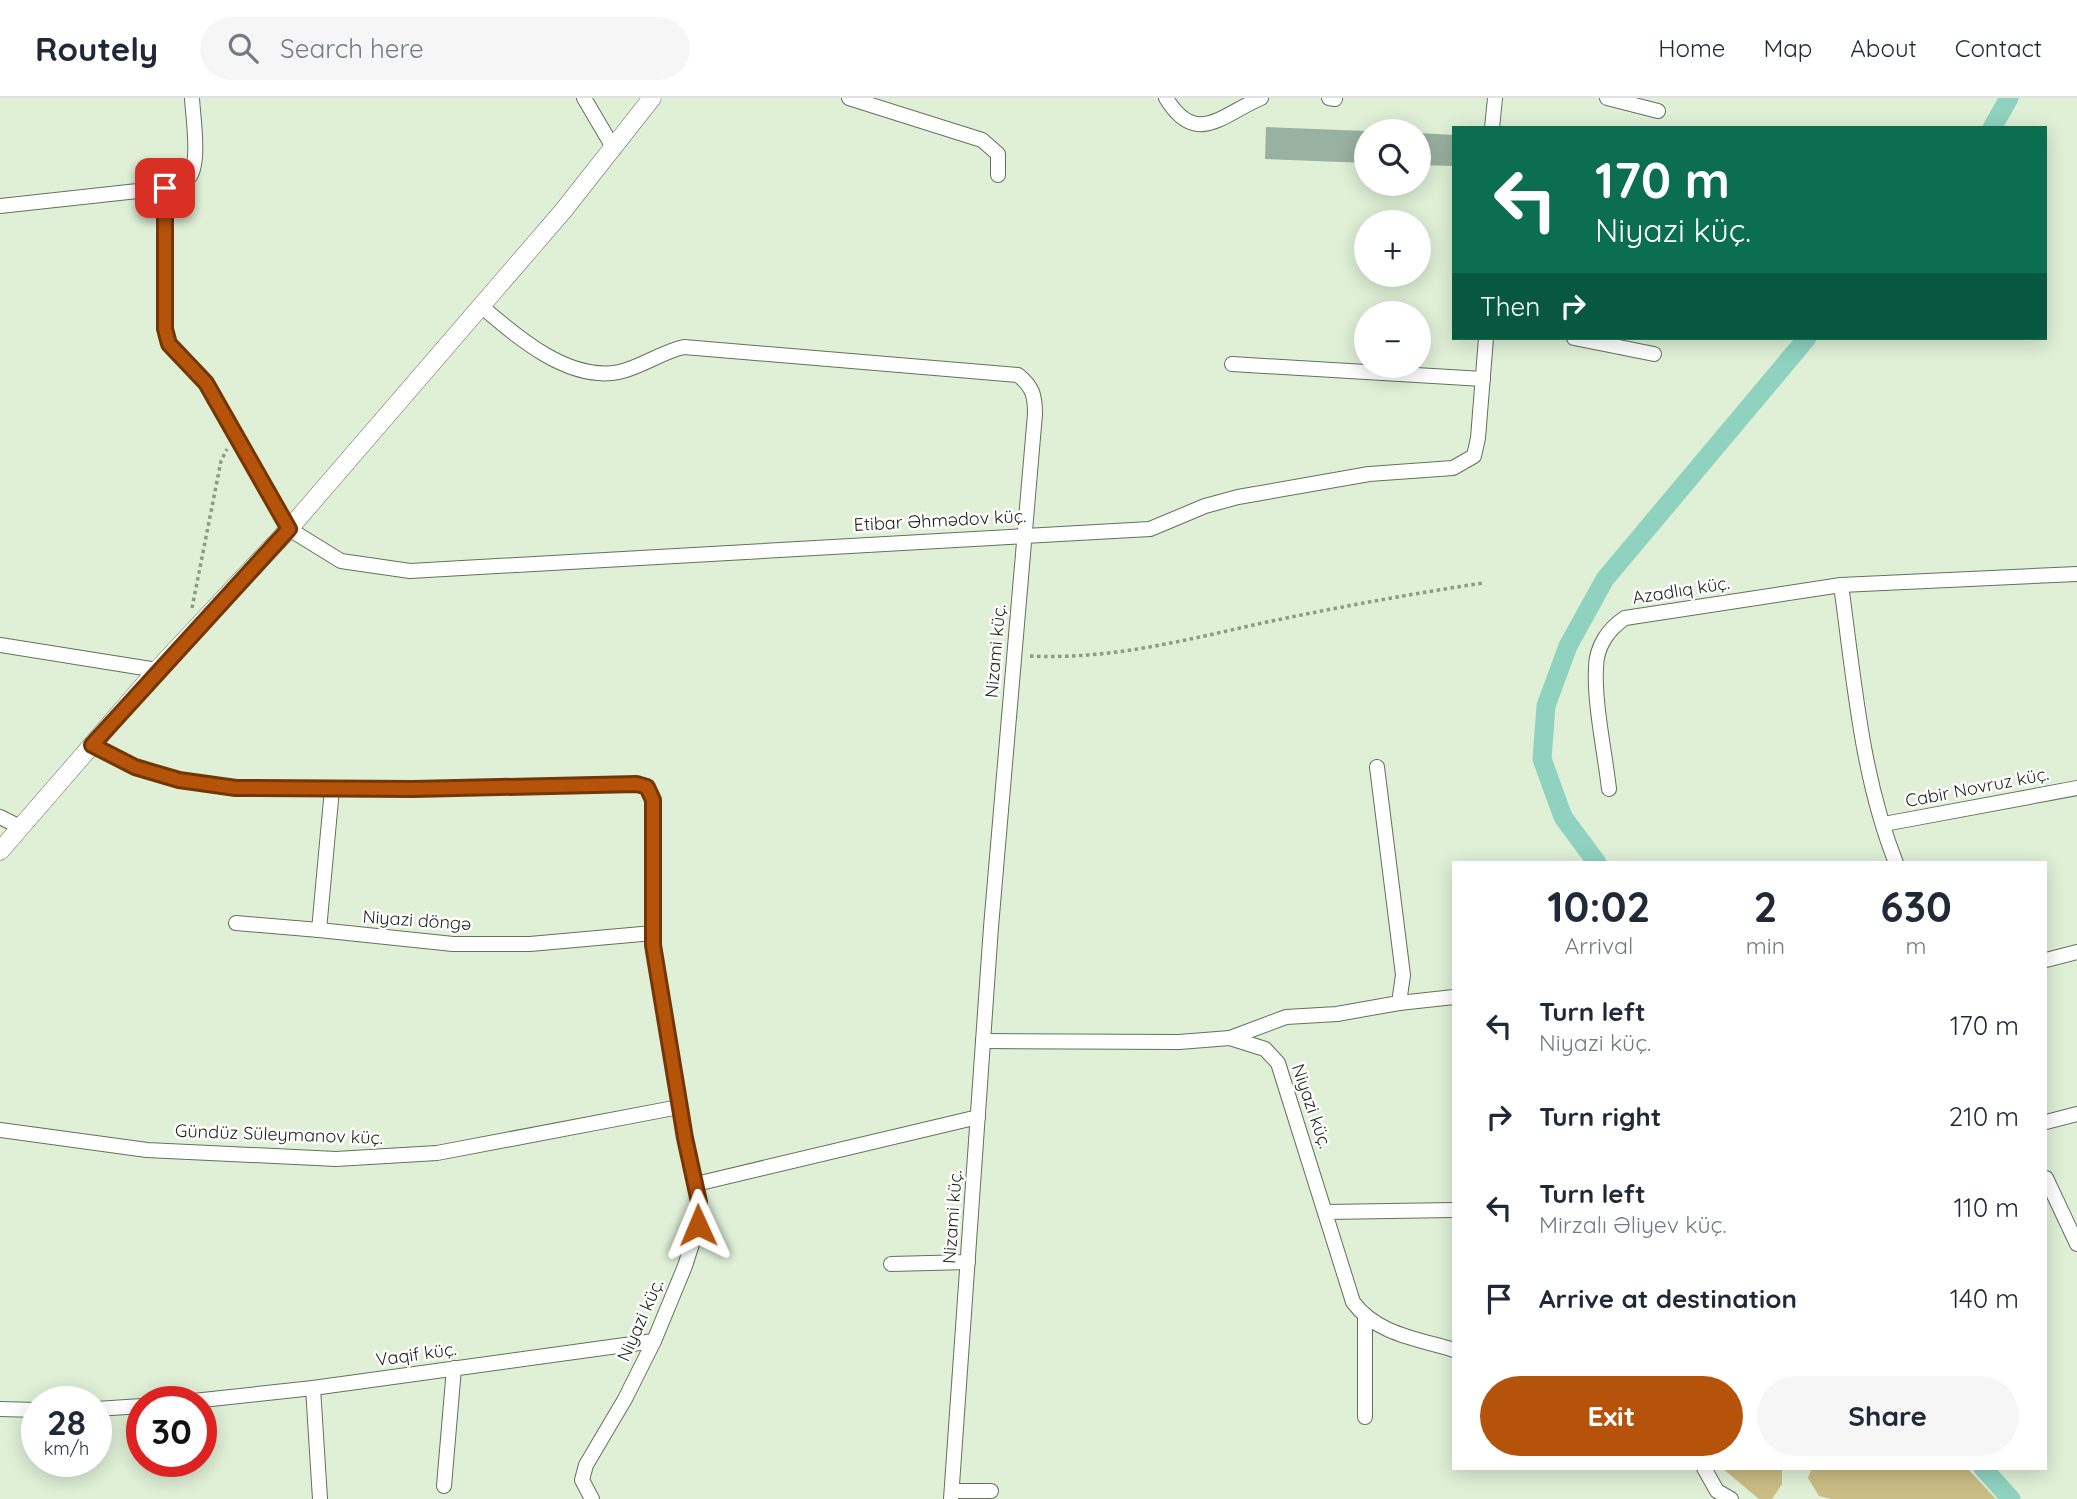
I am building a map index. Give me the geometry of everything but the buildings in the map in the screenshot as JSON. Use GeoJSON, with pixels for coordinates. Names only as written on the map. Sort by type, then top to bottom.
{"type":"FeatureCollection","features":[{"type":"Feature","properties":{"kind":"street"},"geometry":{"type":"LineString","coordinates":[[0,206],[165,188],[179,184],[190,177],[195,162],[192,98]]}},
{"type":"Feature","properties":{"kind":"street"},"geometry":{"type":"LineString","coordinates":[[584,98],[614,149]]}},
{"type":"Feature","properties":{"kind":"street"},"geometry":{"type":"LineString","coordinates":[[0,851],[157,670],[289,529],[614,149],[652,98]]}},
{"type":"Feature","properties":{"kind":"street"},"geometry":{"type":"LineString","coordinates":[[849,98],[982,140],[998,155],[998,175]]}},
{"type":"Feature","properties":{"kind":"street"},"geometry":{"type":"LineString","coordinates":[[1166,98],[1180,116],[1194,124],[1210,125],[1261,98]]}},
{"type":"Feature","properties":{"kind":"street"},"geometry":{"type":"LineString","coordinates":[[1329,98],[1335,99]]}},
{"type":"Feature","properties":{"kind":"street"},"geometry":{"type":"LineString","coordinates":[[1492,126],[1495,98]]}},
{"type":"Feature","properties":{"kind":"street"},"geometry":{"type":"LineString","coordinates":[[1607,98],[1658,111]]}},
{"type":"Feature","properties":{"kind":"street"},"geometry":{"type":"LineString","coordinates":[[165,188],[165,329],[169,344],[206,383],[237,433],[289,529]]}},
{"type":"Feature","properties":{"kind":"street","name":"Nizami küç."},"geometry":{"type":"LineString","coordinates":[[481,306],[520,339],[558,362],[593,371],[615,373],[639,367],[666,351],[684,347],[1018,375],[1030,385],[1035,399],[983,1041],[952,1495]]}},
{"type":"Feature","properties":{"kind":"street","name":"Etibar Əhmədov küç."},"geometry":{"type":"LineString","coordinates":[[289,529],[341,561],[410,571],[1150,529],[1205,506],[1238,497],[1369,474],[1453,468],[1474,456],[1486,340]]}},
{"type":"Feature","properties":{"kind":"street"},"geometry":{"type":"LineString","coordinates":[[1584,340],[1654,354]]}},
{"type":"Feature","properties":{"kind":"street"},"geometry":{"type":"LineString","coordinates":[[1232,364],[1483,379]]}},
{"type":"Feature","properties":{"kind":"street","name":"Azadlıq küç."},"geometry":{"type":"LineString","coordinates":[[1609,789],[1595,667],[1601,644],[1612,626],[1625,618],[1841,585],[2077,575]]}},
{"type":"Feature","properties":{"kind":"street"},"geometry":{"type":"LineString","coordinates":[[1841,585],[1865,750],[1895,861]]}},
{"type":"Feature","properties":{"kind":"street"},"geometry":{"type":"LineString","coordinates":[[0,645],[157,670]]}},
{"type":"Feature","properties":{"kind":"street","name":"Niyazi küç."},"geometry":{"type":"LineString","coordinates":[[92,745],[135,767],[179,780],[236,788],[637,784],[647,787],[653,800],[653,933],[679,1107],[699,1202],[698,1225],[685,1266],[654,1341],[625,1399],[586,1465],[582,1480],[592,1499]]}},
{"type":"Feature","properties":{"kind":"street"},"geometry":{"type":"LineString","coordinates":[[1377,767],[1403,975],[1399,1003]]}},
{"type":"Feature","properties":{"kind":"street","name":"Cabir Novruz küç."},"geometry":{"type":"LineString","coordinates":[[1884,824],[2077,788]]}},
{"type":"Feature","properties":{"kind":"street"},"geometry":{"type":"LineString","coordinates":[[319,930],[332,789]]}},
{"type":"Feature","properties":{"kind":"street"},"geometry":{"type":"LineString","coordinates":[[0,817],[20,827]]}},
{"type":"Feature","properties":{"kind":"street","name":"Niyazi döngə"},"geometry":{"type":"LineString","coordinates":[[236,923],[453,944],[530,944],[653,933]]}},
{"type":"Feature","properties":{"kind":"street"},"geometry":{"type":"LineString","coordinates":[[2047,960],[2077,952]]}},
{"type":"Feature","properties":{"kind":"street"},"geometry":{"type":"LineString","coordinates":[[1230,1038],[1286,1017],[1337,1014],[1452,997]]}},
{"type":"Feature","properties":{"kind":"street","name":"Niyazi küç."},"geometry":{"type":"LineString","coordinates":[[983,1041],[1179,1042],[1230,1038],[1265,1048],[1278,1063],[1353,1302],[1365,1318]]}},
{"type":"Feature","properties":{"kind":"street","name":"Gündüz Süleymanov küç."},"geometry":{"type":"LineString","coordinates":[[0,1130],[147,1150],[347,1158],[437,1153],[679,1107]]}},
{"type":"Feature","properties":{"kind":"street"},"geometry":{"type":"LineString","coordinates":[[2047,1122],[2077,1114]]}},
{"type":"Feature","properties":{"kind":"street"},"geometry":{"type":"LineString","coordinates":[[696,1184],[978,1117]]}},
{"type":"Feature","properties":{"kind":"street"},"geometry":{"type":"LineString","coordinates":[[2047,1180],[2077,1244]]}},
{"type":"Feature","properties":{"kind":"street"},"geometry":{"type":"LineString","coordinates":[[1326,1212],[1452,1210]]}},
{"type":"Feature","properties":{"kind":"street"},"geometry":{"type":"LineString","coordinates":[[891,1264],[968,1262]]}},
{"type":"Feature","properties":{"kind":"street"},"geometry":{"type":"LineString","coordinates":[[1364,1417],[1365,1318],[1384,1329],[1452,1349]]}},
{"type":"Feature","properties":{"kind":"street","name":"Vaqif küç."},"geometry":{"type":"LineString","coordinates":[[217,1398],[313,1388],[654,1341]]}},
{"type":"Feature","properties":{"kind":"street"},"geometry":{"type":"LineString","coordinates":[[444,1486],[454,1368]]}},
{"type":"Feature","properties":{"kind":"street"},"geometry":{"type":"LineString","coordinates":[[313,1388],[320,1499]]}},
{"type":"Feature","properties":{"kind":"street"},"geometry":{"type":"LineString","coordinates":[[0,1409],[21,1410]]}},
{"type":"Feature","properties":{"kind":"street"},"geometry":{"type":"LineString","coordinates":[[1705,1470],[1715,1495],[1731,1499]]}},
{"type":"Feature","properties":{"kind":"street"},"geometry":{"type":"LineString","coordinates":[[952,1495],[991,1491]]}},
{"type":"Feature","properties":{"kind":"path"},"geometry":{"type":"LineString","coordinates":[[198,627],[191,599],[221,461],[237,433]]}},
{"type":"Feature","properties":{"kind":"path"},"geometry":{"type":"LineString","coordinates":[[1014,656],[1069,658],[1129,652],[1368,601],[1483,583]]}},
{"type":"Feature","properties":{"kind":"shaded area"},"geometry":{"type":"Polygon","coordinates":[[[1724,1470],[1782,1470],[1782,1484],[1772,1499],[1759,1499],[1724,1470]]]}},
{"type":"Feature","properties":{"kind":"shaded area"},"geometry":{"type":"Polygon","coordinates":[[[1811,1470],[1969,1470],[1996,1499],[1831,1499],[1819,1496],[1808,1478],[1811,1470]]]}},
{"type":"Feature","properties":{"kind":"waterway"},"geometry":{"type":"LineString","coordinates":[[1993,126],[2009,98]]}},
{"type":"Feature","properties":{"kind":"waterway"},"geometry":{"type":"LineString","coordinates":[[1596,861],[1563,817],[1542,759],[1546,706],[1568,646],[1605,579],[1805,340]]}},
{"type":"Feature","properties":{"kind":"waterway"},"geometry":{"type":"LineString","coordinates":[[1985,1470],[2011,1499]]}},
{"type":"Feature","properties":{"kind":"route"},"geometry":{"type":"LineString","coordinates":[[165,188],[165,329],[169,344],[206,383],[237,433],[289,529],[157,670],[92,745],[135,767],[179,780],[236,788],[413,789],[637,784],[647,787],[653,800],[653,945],[671,1060],[699,1202],[698,1225]]}}]}
